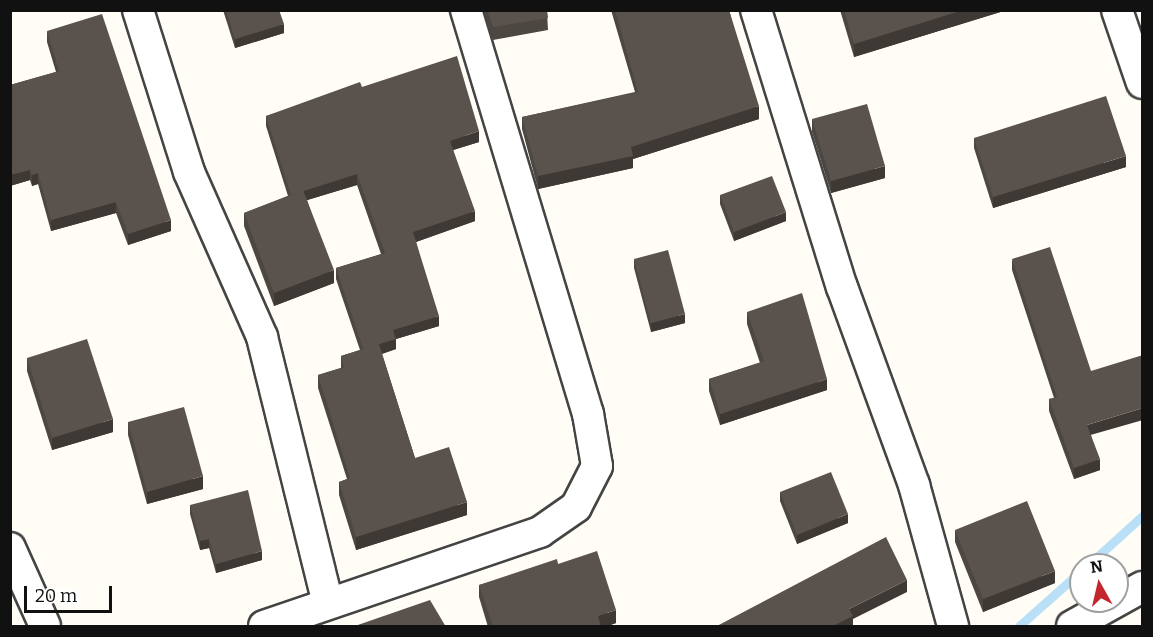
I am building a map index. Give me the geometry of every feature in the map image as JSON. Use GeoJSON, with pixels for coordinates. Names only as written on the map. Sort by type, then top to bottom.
{"type":"FeatureCollection","features":[{"type":"Feature","properties":{"kind":"street"},"geometry":{"type":"LineString","coordinates":[[138,10],[189,172],[262,337],[328,603]]}},
{"type":"Feature","properties":{"kind":"street"},"geometry":{"type":"LineString","coordinates":[[264,627],[328,603],[540,532],[576,507],[597,466],[588,414],[466,10]]}},
{"type":"Feature","properties":{"kind":"street"},"geometry":{"type":"LineString","coordinates":[[756,10],[842,287],[914,485],[953,627]]}},
{"type":"Feature","properties":{"kind":"street"},"geometry":{"type":"LineString","coordinates":[[1117,10],[1143,83]]}},
{"type":"Feature","properties":{"kind":"street"},"geometry":{"type":"LineString","coordinates":[[10,548],[45,627]]}},
{"type":"Feature","properties":{"kind":"street"},"geometry":{"type":"LineString","coordinates":[[1072,627],[1143,587]]}},
{"type":"Feature","properties":{"kind":"building"},"geometry":{"type":"Polygon","coordinates":[[[226,10],[279,10],[284,24],[235,39],[226,10]]]}},
{"type":"Feature","properties":{"kind":"building"},"geometry":{"type":"Polygon","coordinates":[[[487,10],[547,10],[548,18],[493,27],[487,10]]]}},
{"type":"Feature","properties":{"kind":"building"},"geometry":{"type":"Polygon","coordinates":[[[615,10],[729,10],[759,106],[631,147],[633,156],[538,176],[522,117],[638,92],[615,10]]]}},
{"type":"Feature","properties":{"kind":"building"},"geometry":{"type":"Polygon","coordinates":[[[844,10],[963,10],[854,44],[844,10]]]}},
{"type":"Feature","properties":{"kind":"building"},"geometry":{"type":"Polygon","coordinates":[[[102,14],[171,220],[128,234],[116,202],[51,220],[38,173],[32,175],[30,170],[10,175],[10,85],[59,71],[47,31],[102,14]]]}},
{"type":"Feature","properties":{"kind":"building"},"geometry":{"type":"Polygon","coordinates":[[[457,56],[479,131],[450,141],[475,211],[413,232],[439,316],[393,330],[396,339],[363,349],[336,268],[385,253],[357,174],[291,195],[266,116],[360,82],[362,87],[457,56]]]}},
{"type":"Feature","properties":{"kind":"building"},"geometry":{"type":"Polygon","coordinates":[[[1106,96],[1126,156],[993,197],[974,138],[1106,96]]]}},
{"type":"Feature","properties":{"kind":"building"},"geometry":{"type":"Polygon","coordinates":[[[867,104],[885,166],[831,181],[812,119],[867,104]]]}},
{"type":"Feature","properties":{"kind":"building"},"geometry":{"type":"Polygon","coordinates":[[[772,176],[786,212],[734,232],[720,195],[772,176]]]}},
{"type":"Feature","properties":{"kind":"building"},"geometry":{"type":"Polygon","coordinates":[[[303,190],[334,270],[274,293],[244,213],[303,190]]]}},
{"type":"Feature","properties":{"kind":"building"},"geometry":{"type":"Polygon","coordinates":[[[1050,247],[1091,371],[1143,355],[1143,408],[1087,425],[1100,459],[1074,468],[1049,399],[1057,397],[1012,259],[1050,247]]]}},
{"type":"Feature","properties":{"kind":"building"},"geometry":{"type":"Polygon","coordinates":[[[668,250],[685,314],[651,323],[634,259],[668,250]]]}},
{"type":"Feature","properties":{"kind":"building"},"geometry":{"type":"Polygon","coordinates":[[[802,293],[827,379],[720,414],[709,379],[764,361],[747,312],[802,293]]]}},
{"type":"Feature","properties":{"kind":"building"},"geometry":{"type":"Polygon","coordinates":[[[87,339],[113,419],[52,438],[27,358],[87,339]]]}},
{"type":"Feature","properties":{"kind":"building"},"geometry":{"type":"Polygon","coordinates":[[[379,344],[415,458],[449,447],[467,502],[356,537],[339,482],[350,478],[318,375],[344,367],[341,356],[379,344]]]}},
{"type":"Feature","properties":{"kind":"building"},"geometry":{"type":"Polygon","coordinates":[[[184,407],[203,476],[147,492],[128,422],[184,407]]]}},
{"type":"Feature","properties":{"kind":"building"},"geometry":{"type":"Polygon","coordinates":[[[831,472],[848,514],[797,535],[780,492],[831,472]]]}},
{"type":"Feature","properties":{"kind":"building"},"geometry":{"type":"Polygon","coordinates":[[[248,490],[262,551],[216,564],[209,539],[200,541],[190,505],[248,490]]]}},
{"type":"Feature","properties":{"kind":"building"},"geometry":{"type":"Polygon","coordinates":[[[1027,501],[1055,571],[983,599],[955,530],[1027,501]]]}},
{"type":"Feature","properties":{"kind":"building"},"geometry":{"type":"Polygon","coordinates":[[[886,537],[907,580],[849,609],[853,616],[831,627],[715,627],[886,537]]]}},
{"type":"Feature","properties":{"kind":"building"},"geometry":{"type":"Polygon","coordinates":[[[597,551],[616,610],[598,616],[601,627],[493,627],[479,585],[557,559],[558,564],[597,551]]]}},
{"type":"Feature","properties":{"kind":"building"},"geometry":{"type":"Polygon","coordinates":[[[430,600],[446,627],[352,627],[430,600]]]}},
{"type":"Feature","properties":{"kind":"waterway"},"geometry":{"type":"LineString","coordinates":[[1101,553],[1142,516]]}},
{"type":"Feature","properties":{"kind":"waterway"},"geometry":{"type":"LineString","coordinates":[[1019,626],[1069,582]]}}]}
